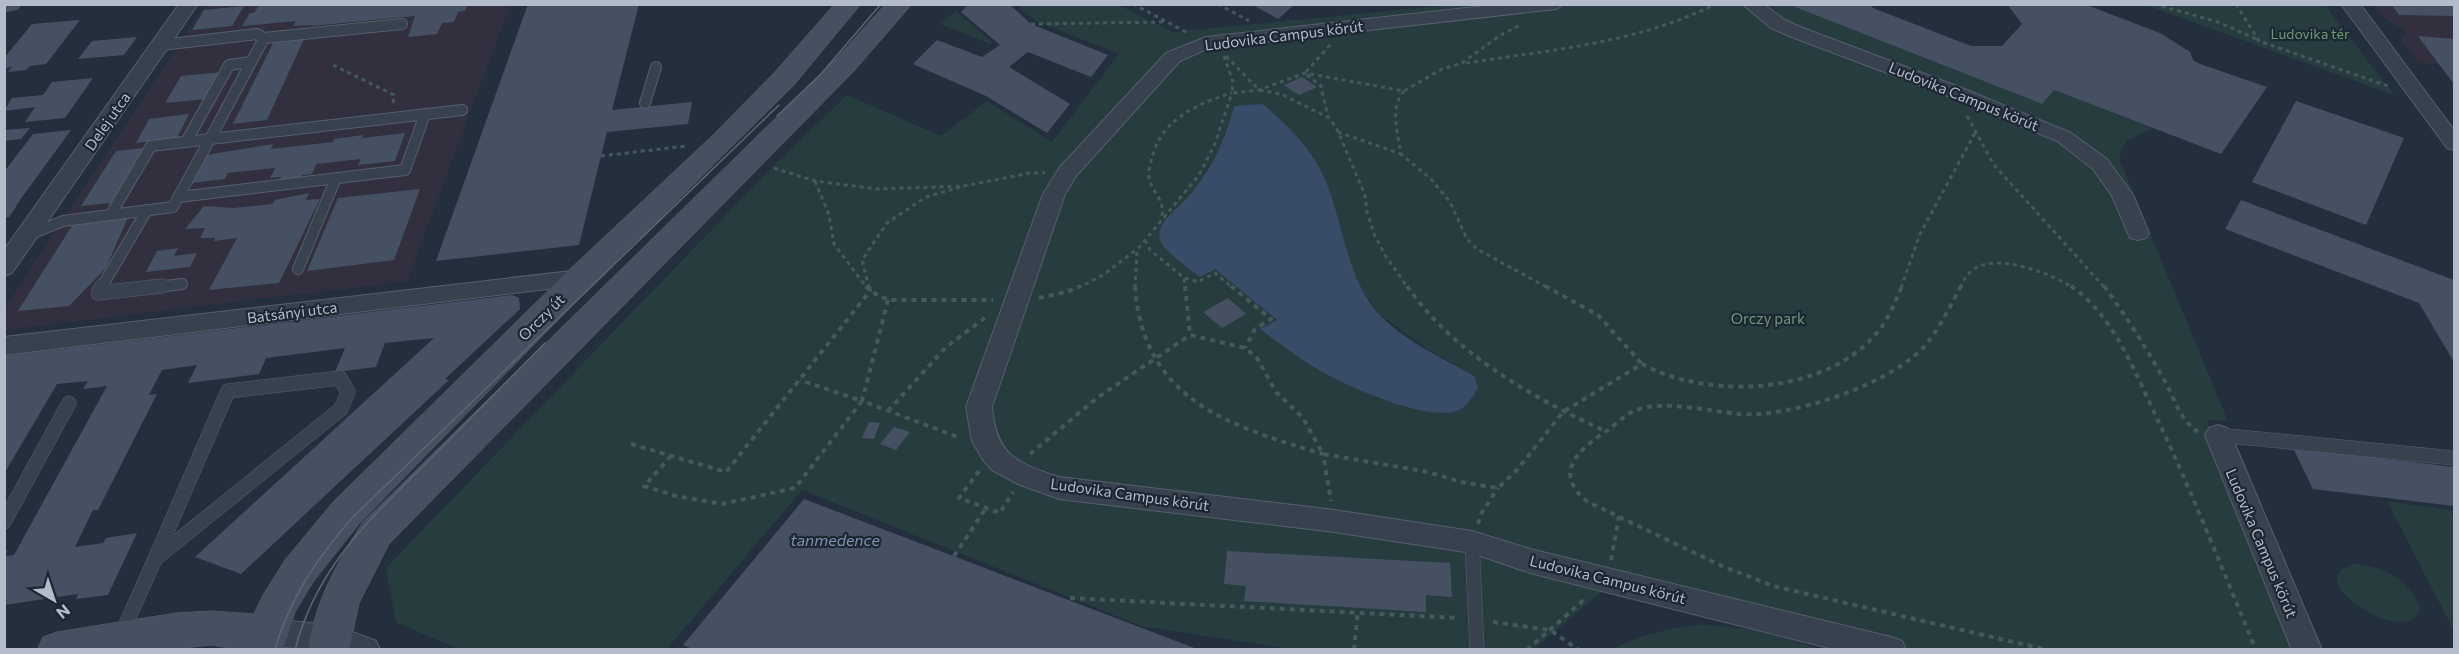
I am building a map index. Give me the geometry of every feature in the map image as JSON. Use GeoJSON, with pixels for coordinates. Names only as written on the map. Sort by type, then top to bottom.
{"type":"FeatureCollection","features":[{"type":"Feature","properties":{"kind":"street","name":"Delej utca"},"geometry":{"type":"LineString","coordinates":[[4,268],[15,238],[161,45],[189,4]]}},
{"type":"Feature","properties":{"kind":"street","name":"Orczy út"},"geometry":{"type":"LineString","coordinates":[[265,641],[277,607],[299,571],[346,513],[580,278],[784,79],[849,4]]}},
{"type":"Feature","properties":{"kind":"street"},"geometry":{"type":"LineString","coordinates":[[57,650],[176,630],[211,628],[265,641],[341,645],[345,588],[376,533],[845,65],[900,4]]}},
{"type":"Feature","properties":{"kind":"street","name":"Ludovika Campus körút"},"geometry":{"type":"LineString","coordinates":[[1556,4],[1206,43],[1173,57],[1068,172],[1054,195],[979,407],[979,425],[1008,467],[1059,488],[1334,521],[1472,542],[1530,561],[1891,650]]}},
{"type":"Feature","properties":{"kind":"street","name":"Ludovika Campus körút"},"geometry":{"type":"LineString","coordinates":[[1751,4],[1778,24],[2064,137],[2100,164],[2122,195],[2138,233]]}},
{"type":"Feature","properties":{"kind":"street"},"geometry":{"type":"LineString","coordinates":[[2350,4],[2454,144]]}},
{"type":"Feature","properties":{"kind":"street","name":"Batsányi utca"},"geometry":{"type":"LineString","coordinates":[[4,346],[580,278]]}},
{"type":"Feature","properties":{"kind":"street","name":"Ludovika Campus körút"},"geometry":{"type":"LineString","coordinates":[[2221,444],[2307,650]]}},
{"type":"Feature","properties":{"kind":"lane"},"geometry":{"type":"LineString","coordinates":[[161,45],[256,34],[264,38],[402,24]]}},
{"type":"Feature","properties":{"kind":"lane"},"geometry":{"type":"LineString","coordinates":[[15,238],[63,220],[173,207],[264,38]]}},
{"type":"Feature","properties":{"kind":"lane"},"geometry":{"type":"LineString","coordinates":[[186,141],[229,65],[251,62]]}},
{"type":"Feature","properties":{"kind":"lane"},"geometry":{"type":"LineString","coordinates":[[645,103],[656,67]]}},
{"type":"Feature","properties":{"kind":"lane"},"geometry":{"type":"LineString","coordinates":[[111,214],[152,146],[462,110]]}},
{"type":"Feature","properties":{"kind":"lane"},"geometry":{"type":"LineString","coordinates":[[179,197],[405,170],[425,114]]}},
{"type":"Feature","properties":{"kind":"lane"},"geometry":{"type":"LineString","coordinates":[[297,269],[336,178]]}},
{"type":"Feature","properties":{"kind":"lane"},"geometry":{"type":"LineString","coordinates":[[147,210],[98,293],[182,284]]}},
{"type":"Feature","properties":{"kind":"lane"},"geometry":{"type":"LineString","coordinates":[[119,639],[154,559],[228,391],[340,378],[348,392],[341,409],[154,559]]}},
{"type":"Feature","properties":{"kind":"lane"},"geometry":{"type":"LineString","coordinates":[[4,522],[69,403]]}},
{"type":"Feature","properties":{"kind":"lane"},"geometry":{"type":"LineString","coordinates":[[2221,444],[2454,459]]}},
{"type":"Feature","properties":{"kind":"lane"},"geometry":{"type":"LineString","coordinates":[[1472,542],[1477,650]]}},
{"type":"Feature","properties":{"kind":"path"},"geometry":{"type":"LineString","coordinates":[[1133,4],[1206,43]]}},
{"type":"Feature","properties":{"kind":"path"},"geometry":{"type":"LineString","coordinates":[[1716,4],[1666,26],[1607,41],[1462,63],[1442,69],[1404,91],[1398,98],[1396,109],[1401,154],[1431,179],[1450,202],[1467,239],[1477,249],[1598,315],[1642,364],[1656,372],[1699,383],[1734,386],[1765,385],[1794,381],[1820,372],[1850,357],[1872,338],[1887,319],[1934,204],[1953,176],[1975,133]]}},
{"type":"Feature","properties":{"kind":"path"},"geometry":{"type":"LineString","coordinates":[[2154,4],[2237,27],[2259,41],[2392,88]]}},
{"type":"Feature","properties":{"kind":"path"},"geometry":{"type":"LineString","coordinates":[[2236,4],[2259,41]]}},
{"type":"Feature","properties":{"kind":"path"},"geometry":{"type":"LineString","coordinates":[[1462,63],[1499,36],[1528,21]]}},
{"type":"Feature","properties":{"kind":"path"},"geometry":{"type":"LineString","coordinates":[[1031,24],[1167,22]]}},
{"type":"Feature","properties":{"kind":"path"},"geometry":{"type":"LineString","coordinates":[[1161,219],[1164,204],[1149,174],[1154,147],[1176,118],[1193,107],[1232,93],[1259,90],[1305,73],[1347,27]]}},
{"type":"Feature","properties":{"kind":"path"},"geometry":{"type":"LineString","coordinates":[[815,181],[829,215],[834,244],[870,291],[888,300],[1017,300],[1053,297],[1082,286],[1137,250],[1191,186],[1205,165],[1220,133],[1232,93],[1230,70],[1223,53],[1259,90],[1281,94],[1299,101],[1328,117]]}},
{"type":"Feature","properties":{"kind":"path"},"geometry":{"type":"LineString","coordinates":[[333,65],[394,95],[390,118]]}},
{"type":"Feature","properties":{"kind":"path"},"geometry":{"type":"LineString","coordinates":[[1305,73],[1404,91]]}},
{"type":"Feature","properties":{"kind":"path"},"geometry":{"type":"LineString","coordinates":[[1305,73],[1321,86],[1328,117],[1338,132],[1365,195],[1367,212],[1374,234],[1385,255],[1424,311],[1467,351],[1563,412],[1607,432]]}},
{"type":"Feature","properties":{"kind":"path"},"geometry":{"type":"LineString","coordinates":[[1955,92],[1975,133],[1995,165],[2058,238],[2104,286],[2131,323],[2167,384],[2185,423],[2221,444]]}},
{"type":"Feature","properties":{"kind":"path"},"geometry":{"type":"LineString","coordinates":[[1338,132],[1401,154]]}},
{"type":"Feature","properties":{"kind":"path"},"geometry":{"type":"LineString","coordinates":[[601,156],[669,148]]}},
{"type":"Feature","properties":{"kind":"path"},"geometry":{"type":"LineString","coordinates":[[767,165],[815,181],[878,189],[964,186]]}},
{"type":"Feature","properties":{"kind":"path"},"geometry":{"type":"LineString","coordinates":[[870,291],[862,260],[887,223],[926,197],[964,186],[1030,173],[1068,172]]}},
{"type":"Feature","properties":{"kind":"path"},"geometry":{"type":"LineString","coordinates":[[1145,240],[1150,250],[1184,278],[1198,282],[1215,273],[1271,319],[1255,329],[1245,348]]}},
{"type":"Feature","properties":{"kind":"path"},"geometry":{"type":"LineString","coordinates":[[1137,250],[1135,260],[1138,318],[1154,358],[1182,392],[1227,422],[1251,432],[1323,454],[1428,472],[1461,482],[1498,488]]}},
{"type":"Feature","properties":{"kind":"path"},"geometry":{"type":"LineString","coordinates":[[2048,650],[1773,586],[1722,566],[1588,502],[1578,495],[1570,481],[1570,469],[1576,456],[1594,439],[1634,411],[1648,408],[1688,407],[1740,414],[1790,410],[1861,388],[1891,371],[1923,348],[1949,308],[1967,274],[1976,267],[1990,262],[2035,269],[2059,278],[2091,302],[2125,351],[2184,475],[2256,650]]}},
{"type":"Feature","properties":{"kind":"path"},"geometry":{"type":"LineString","coordinates":[[1184,278],[1190,335]]}},
{"type":"Feature","properties":{"kind":"path"},"geometry":{"type":"LineString","coordinates":[[631,444],[726,472],[870,291]]}},
{"type":"Feature","properties":{"kind":"path"},"geometry":{"type":"LineString","coordinates":[[671,456],[644,486],[676,496],[722,504],[795,488],[862,401],[888,300]]}},
{"type":"Feature","properties":{"kind":"path"},"geometry":{"type":"LineString","coordinates":[[888,411],[910,383],[969,326],[1017,300]]}},
{"type":"Feature","properties":{"kind":"path"},"geometry":{"type":"LineString","coordinates":[[1008,467],[1000,513],[959,498],[1008,467],[1097,398],[1190,335],[1245,348],[1257,358],[1276,392],[1303,418],[1323,454],[1334,521]]}},
{"type":"Feature","properties":{"kind":"path"},"geometry":{"type":"LineString","coordinates":[[1472,542],[1481,514],[1498,488],[1517,470],[1563,412],[1642,364]]}},
{"type":"Feature","properties":{"kind":"path"},"geometry":{"type":"LineString","coordinates":[[800,380],[965,440]]}},
{"type":"Feature","properties":{"kind":"path"},"geometry":{"type":"LineString","coordinates":[[954,556],[986,508]]}},
{"type":"Feature","properties":{"kind":"path"},"geometry":{"type":"LineString","coordinates":[[1527,650],[1607,579],[1619,516]]}},
{"type":"Feature","properties":{"kind":"path"},"geometry":{"type":"LineString","coordinates":[[1070,598],[1358,611],[1474,619],[1550,630],[1579,650]]}},
{"type":"Feature","properties":{"kind":"path"},"geometry":{"type":"LineString","coordinates":[[1354,650],[1358,611]]}},
{"type":"Feature","properties":{"kind":"shaded area"},"geometry":{"type":"Polygon","coordinates":[[[205,5],[510,5],[407,281],[5,330],[4,309],[205,5]]]}},
{"type":"Feature","properties":{"kind":"shaded area"},"geometry":{"type":"Polygon","coordinates":[[[2373,5],[2454,5],[2454,65],[2419,63],[2401,40],[2407,34],[2383,17],[2373,5]]]}},
{"type":"Feature","properties":{"kind":"green space","name":"Orczy park"},"geometry":{"type":"Polygon","coordinates":[[[1459,4],[1789,4],[2042,104],[2054,90],[2152,128],[2127,141],[2120,152],[2121,163],[2228,421],[2207,420],[2291,649],[1861,649],[1608,586],[1534,649],[1290,649],[1141,626],[802,490],[667,649],[458,649],[396,622],[386,568],[772,167],[847,95],[941,136],[987,101],[1052,142],[1119,54],[1036,21],[1016,5],[1118,5],[1173,32],[1459,4]],[[1234,106],[1216,155],[1203,178],[1187,199],[1215,269],[1277,320],[1261,330],[1311,365],[1375,397],[1443,414],[1474,376],[1429,350],[1379,314],[1362,290],[1352,268],[1324,175],[1234,106]]]}},
{"type":"Feature","properties":{"kind":"green space","name":"Ludovika tér"},"geometry":{"type":"Polygon","coordinates":[[[2146,5],[2325,5],[2394,95],[2146,5]]]}},
{"type":"Feature","properties":{"kind":"green space"},"geometry":{"type":"Polygon","coordinates":[[[956,11],[993,43],[990,44],[940,24],[956,11]]]}},
{"type":"Feature","properties":{"kind":"green space"},"geometry":{"type":"Polygon","coordinates":[[[2387,501],[2450,510],[2454,518],[2454,631],[2387,501]]]}},
{"type":"Feature","properties":{"kind":"green space"},"geometry":{"type":"Polygon","coordinates":[[[2357,564],[2386,572],[2410,590],[2420,608],[2411,620],[2396,622],[2378,617],[2360,607],[2345,594],[2337,582],[2340,571],[2357,564]]]}},
{"type":"Feature","properties":{"kind":"green space"},"geometry":{"type":"Polygon","coordinates":[[[1697,625],[1745,629],[1819,649],[1611,650],[1653,633],[1697,625]]]}},
{"type":"Feature","properties":{"kind":"water"},"geometry":{"type":"Polygon","coordinates":[[[1263,104],[1298,138],[1319,166],[1331,194],[1358,282],[1378,313],[1411,340],[1474,376],[1478,387],[1461,409],[1442,413],[1403,406],[1360,390],[1322,372],[1260,329],[1277,320],[1215,269],[1200,277],[1162,244],[1159,234],[1161,228],[1168,217],[1195,189],[1210,167],[1234,106],[1263,104]]]}},
{"type":"Feature","properties":{"kind":"building"},"geometry":{"type":"Polygon","coordinates":[[[468,4],[465,11],[458,12],[454,22],[442,23],[437,34],[408,37],[415,16],[311,26],[293,26],[296,21],[242,26],[250,13],[254,13],[259,5],[468,4]]]}},
{"type":"Feature","properties":{"kind":"building"},"geometry":{"type":"Polygon","coordinates":[[[528,4],[639,4],[612,110],[692,102],[688,124],[607,132],[579,245],[436,261],[528,4]]]}},
{"type":"Feature","properties":{"kind":"building"},"geometry":{"type":"Polygon","coordinates":[[[969,4],[1009,4],[1031,24],[1108,55],[1091,77],[1028,52],[1009,67],[1070,104],[1047,133],[986,96],[913,64],[937,40],[982,57],[1000,45],[961,12],[969,4]]]}},
{"type":"Feature","properties":{"kind":"building"},"geometry":{"type":"Polygon","coordinates":[[[1251,4],[1295,4],[1278,19],[1251,4]]]}},
{"type":"Feature","properties":{"kind":"building"},"geometry":{"type":"Polygon","coordinates":[[[2007,4],[2084,4],[2160,33],[2190,52],[2193,60],[2200,64],[2267,87],[2221,154],[2054,90],[2042,104],[1790,5],[1871,5],[1873,8],[1971,46],[2002,46],[2022,24],[2007,4]]]}},
{"type":"Feature","properties":{"kind":"building"},"geometry":{"type":"Polygon","coordinates":[[[2391,4],[2454,4],[2454,16],[2399,15],[2391,4]]]}},
{"type":"Feature","properties":{"kind":"building"},"geometry":{"type":"Polygon","coordinates":[[[244,6],[232,26],[192,30],[204,10],[244,6]]]}},
{"type":"Feature","properties":{"kind":"building"},"geometry":{"type":"Polygon","coordinates":[[[80,20],[46,64],[8,72],[12,67],[4,68],[4,58],[32,24],[80,20]]]}},
{"type":"Feature","properties":{"kind":"building"},"geometry":{"type":"Polygon","coordinates":[[[2418,36],[2454,39],[2454,84],[2438,63],[2418,36]]]}},
{"type":"Feature","properties":{"kind":"building"},"geometry":{"type":"Polygon","coordinates":[[[137,37],[124,55],[78,59],[92,41],[137,37]]]}},
{"type":"Feature","properties":{"kind":"building"},"geometry":{"type":"Polygon","coordinates":[[[304,39],[267,120],[233,124],[273,43],[304,39]]]}},
{"type":"Feature","properties":{"kind":"building"},"geometry":{"type":"Polygon","coordinates":[[[222,72],[207,99],[165,103],[181,76],[222,72]]]}},
{"type":"Feature","properties":{"kind":"building"},"geometry":{"type":"Polygon","coordinates":[[[1302,77],[1317,87],[1299,95],[1284,85],[1302,77]]]}},
{"type":"Feature","properties":{"kind":"building"},"geometry":{"type":"Polygon","coordinates":[[[93,78],[65,118],[25,122],[35,107],[4,111],[12,98],[43,95],[52,82],[93,78]]]}},
{"type":"Feature","properties":{"kind":"building"},"geometry":{"type":"Polygon","coordinates":[[[2296,101],[2404,138],[2366,225],[2252,182],[2296,101]]]}},
{"type":"Feature","properties":{"kind":"building"},"geometry":{"type":"Polygon","coordinates":[[[189,114],[177,138],[136,143],[149,119],[189,114]]]}},
{"type":"Feature","properties":{"kind":"building"},"geometry":{"type":"Polygon","coordinates":[[[30,128],[21,139],[4,141],[4,130],[30,128]]]}},
{"type":"Feature","properties":{"kind":"building"},"geometry":{"type":"Polygon","coordinates":[[[71,130],[9,217],[4,218],[4,172],[33,134],[71,130]]]}},
{"type":"Feature","properties":{"kind":"building"},"geometry":{"type":"Polygon","coordinates":[[[405,133],[395,161],[358,165],[361,159],[316,164],[312,174],[302,175],[300,180],[279,182],[281,177],[270,178],[275,168],[228,173],[225,179],[191,183],[206,155],[273,144],[271,149],[333,142],[334,139],[363,135],[362,138],[405,133]]]}},
{"type":"Feature","properties":{"kind":"building"},"geometry":{"type":"Polygon","coordinates":[[[144,148],[111,203],[81,206],[116,151],[144,148]]]}},
{"type":"Feature","properties":{"kind":"building"},"geometry":{"type":"Polygon","coordinates":[[[420,189],[394,260],[307,271],[338,198],[420,189]]]}},
{"type":"Feature","properties":{"kind":"building"},"geometry":{"type":"Polygon","coordinates":[[[309,193],[306,200],[320,199],[279,283],[209,290],[237,238],[214,241],[215,238],[200,238],[205,228],[185,229],[204,206],[233,208],[273,204],[275,200],[309,193]]]}},
{"type":"Feature","properties":{"kind":"building"},"geometry":{"type":"Polygon","coordinates":[[[2241,200],[2454,280],[2454,362],[2419,303],[2225,229],[2241,200]]]}},
{"type":"Feature","properties":{"kind":"building"},"geometry":{"type":"Polygon","coordinates":[[[129,215],[106,268],[69,306],[18,311],[75,221],[129,215]]]}},
{"type":"Feature","properties":{"kind":"building"},"geometry":{"type":"Polygon","coordinates":[[[178,248],[174,256],[197,253],[190,267],[146,272],[157,251],[178,248]]]}},
{"type":"Feature","properties":{"kind":"building"},"geometry":{"type":"Polygon","coordinates":[[[512,295],[519,298],[520,309],[445,379],[449,380],[241,574],[195,557],[434,338],[385,343],[376,367],[335,372],[345,348],[266,358],[259,374],[188,383],[197,365],[162,370],[149,395],[157,394],[98,510],[93,510],[75,547],[103,543],[106,538],[137,533],[108,595],[76,599],[78,594],[4,605],[4,551],[8,550],[5,556],[14,555],[107,386],[83,389],[88,381],[57,384],[4,474],[4,356],[512,295]]]}},
{"type":"Feature","properties":{"kind":"building"},"geometry":{"type":"Polygon","coordinates":[[[1228,298],[1246,314],[1222,328],[1203,312],[1228,298]]]}},
{"type":"Feature","properties":{"kind":"building"},"geometry":{"type":"Polygon","coordinates":[[[869,422],[880,423],[874,439],[862,438],[869,422]]]}},
{"type":"Feature","properties":{"kind":"building"},"geometry":{"type":"Polygon","coordinates":[[[894,427],[910,432],[896,450],[880,444],[894,427]]]}},
{"type":"Feature","properties":{"kind":"building"},"geometry":{"type":"Polygon","coordinates":[[[2293,448],[2454,467],[2454,506],[2313,489],[2293,448]]]}},
{"type":"Feature","properties":{"kind":"building"},"geometry":{"type":"Polygon","coordinates":[[[804,499],[1197,650],[695,650],[683,645],[804,499]]]}},
{"type":"Feature","properties":{"kind":"building"},"geometry":{"type":"Polygon","coordinates":[[[1227,551],[1450,563],[1452,597],[1426,595],[1426,612],[1244,601],[1246,586],[1224,584],[1227,551]]]}},
{"type":"Feature","properties":{"kind":"tram line"},"geometry":{"type":"LineString","coordinates":[[777,116],[821,74],[881,4]]}},
{"type":"Feature","properties":{"kind":"tram line"},"geometry":{"type":"LineString","coordinates":[[275,650],[288,613],[306,580],[352,518],[779,105],[640,239]]}},
{"type":"Feature","properties":{"kind":"tram line"},"geometry":{"type":"LineString","coordinates":[[295,650],[317,592],[350,544],[389,500],[545,343]]}},
{"type":"Feature","properties":{"kind":"water label","name":"tanmedence"},"geometry":{"type":"Point","coordinates":[835,539]}}]}
